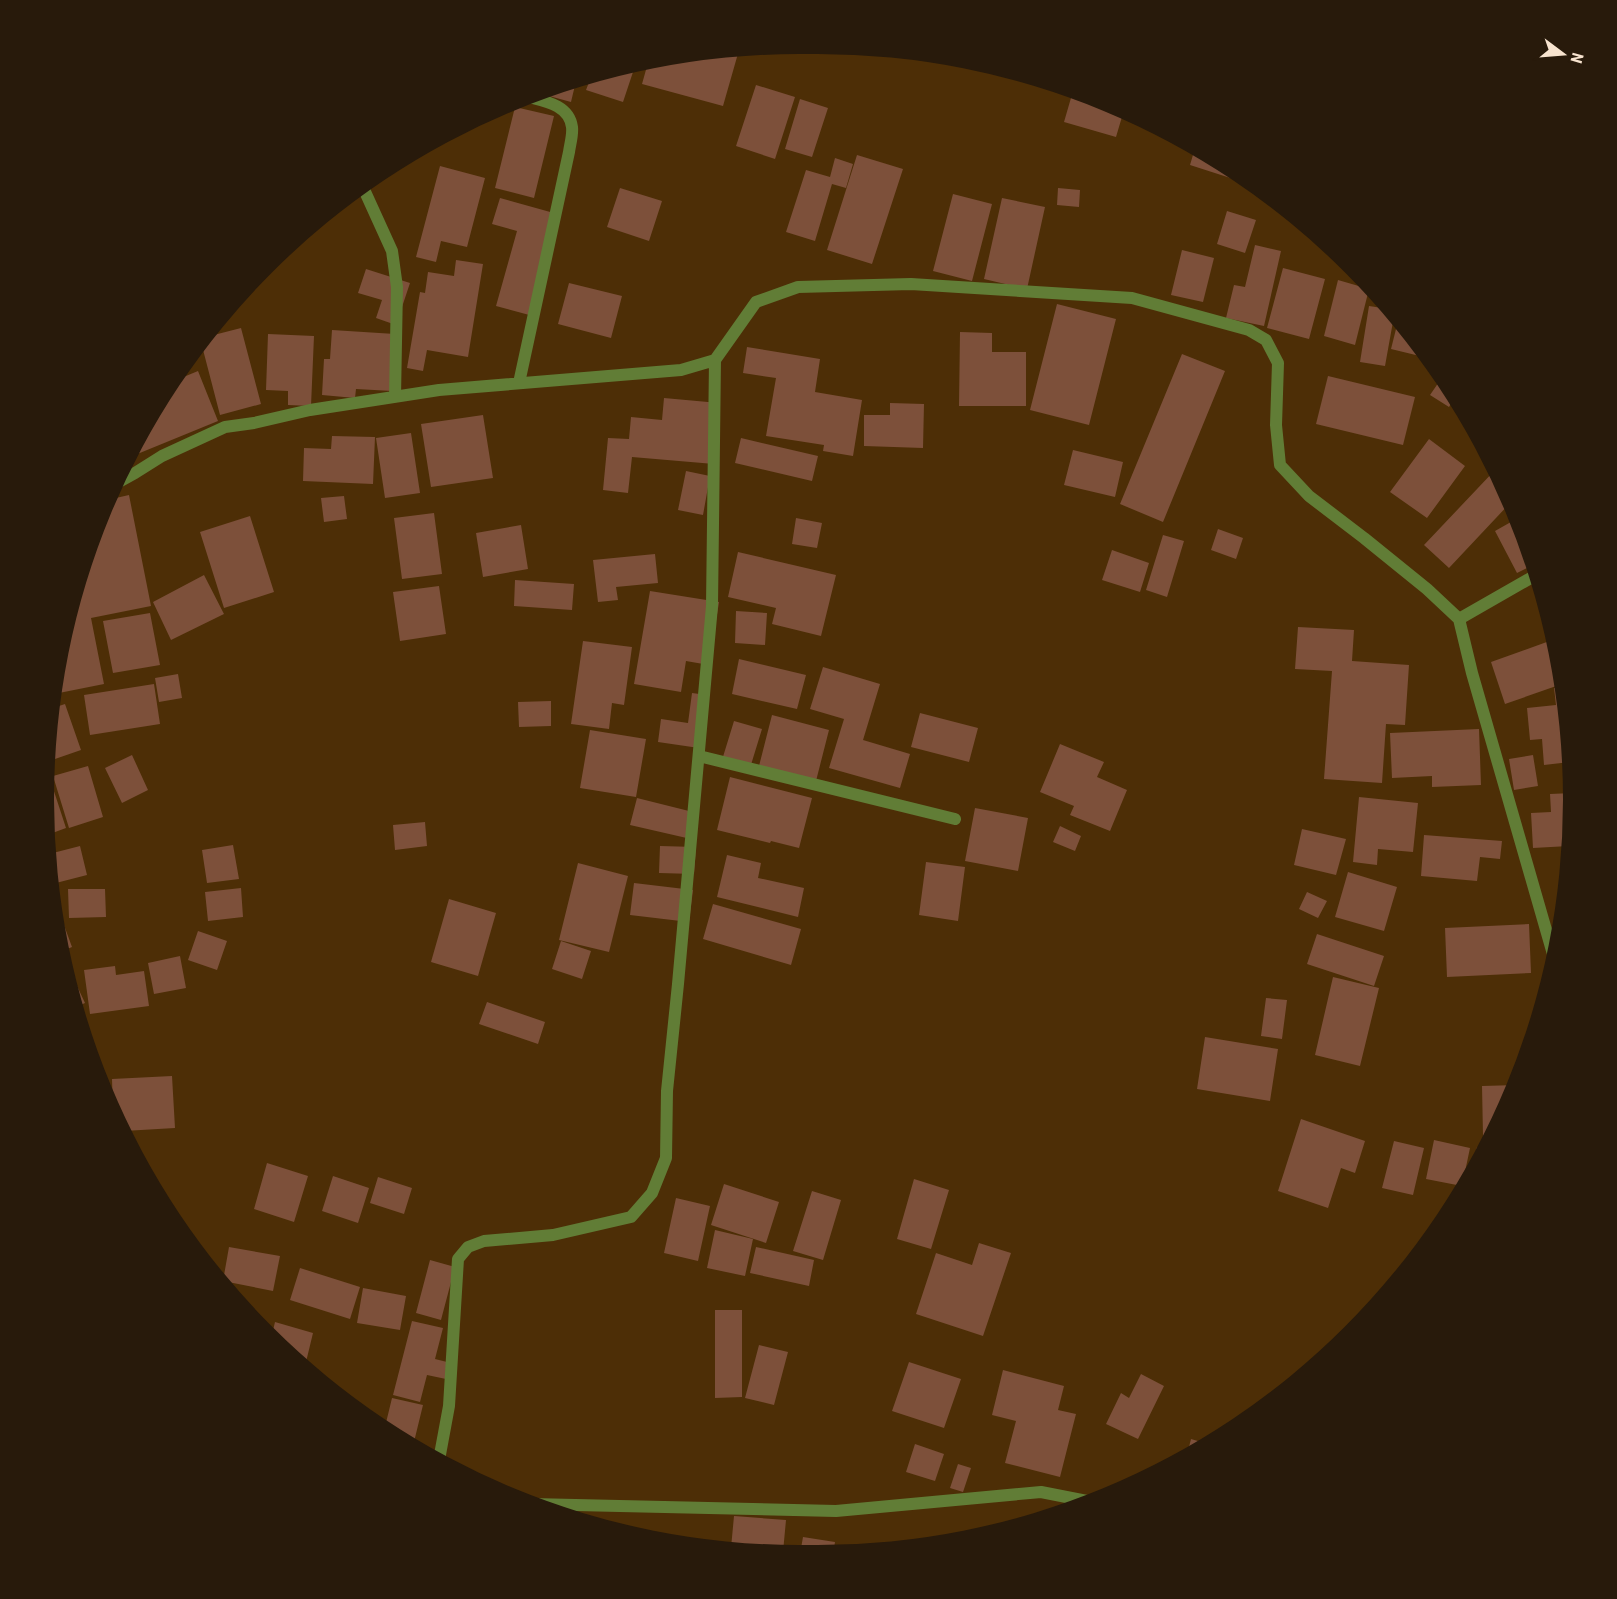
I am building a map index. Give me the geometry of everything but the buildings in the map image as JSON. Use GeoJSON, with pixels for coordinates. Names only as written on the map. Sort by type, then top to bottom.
{"type":"FeatureCollection","features":[{"type":"Feature","properties":{"kind":"street"},"geometry":{"type":"LineString","coordinates":[[519,383],[569,152],[572,127],[567,113],[552,103],[542,101]]}},
{"type":"Feature","properties":{"kind":"street"},"geometry":{"type":"LineString","coordinates":[[366,194],[392,251],[397,287],[395,397]]}},
{"type":"Feature","properties":{"kind":"street"},"geometry":{"type":"LineString","coordinates":[[440,1452],[449,1407],[458,1260],[468,1247],[484,1241],[553,1235],[630,1217],[652,1193],[666,1158],[667,1091],[712,606],[715,360],[756,302],[798,287],[911,284],[1132,298],[1249,330],[1266,340],[1278,363],[1276,425],[1280,465],[1309,496],[1382,552],[1459,619],[1472,673],[1549,943]]}},
{"type":"Feature","properties":{"kind":"street"},"geometry":{"type":"LineString","coordinates":[[128,477],[162,456],[225,427],[310,410],[439,390],[681,370],[715,360]]}},
{"type":"Feature","properties":{"kind":"street"},"geometry":{"type":"LineString","coordinates":[[1459,619],[1529,579]]}},
{"type":"Feature","properties":{"kind":"street"},"geometry":{"type":"LineString","coordinates":[[699,756],[954,819]]}},
{"type":"Feature","properties":{"kind":"street"},"geometry":{"type":"LineString","coordinates":[[559,1505],[836,1511],[1041,1492],[1074,1499]]}}]}
